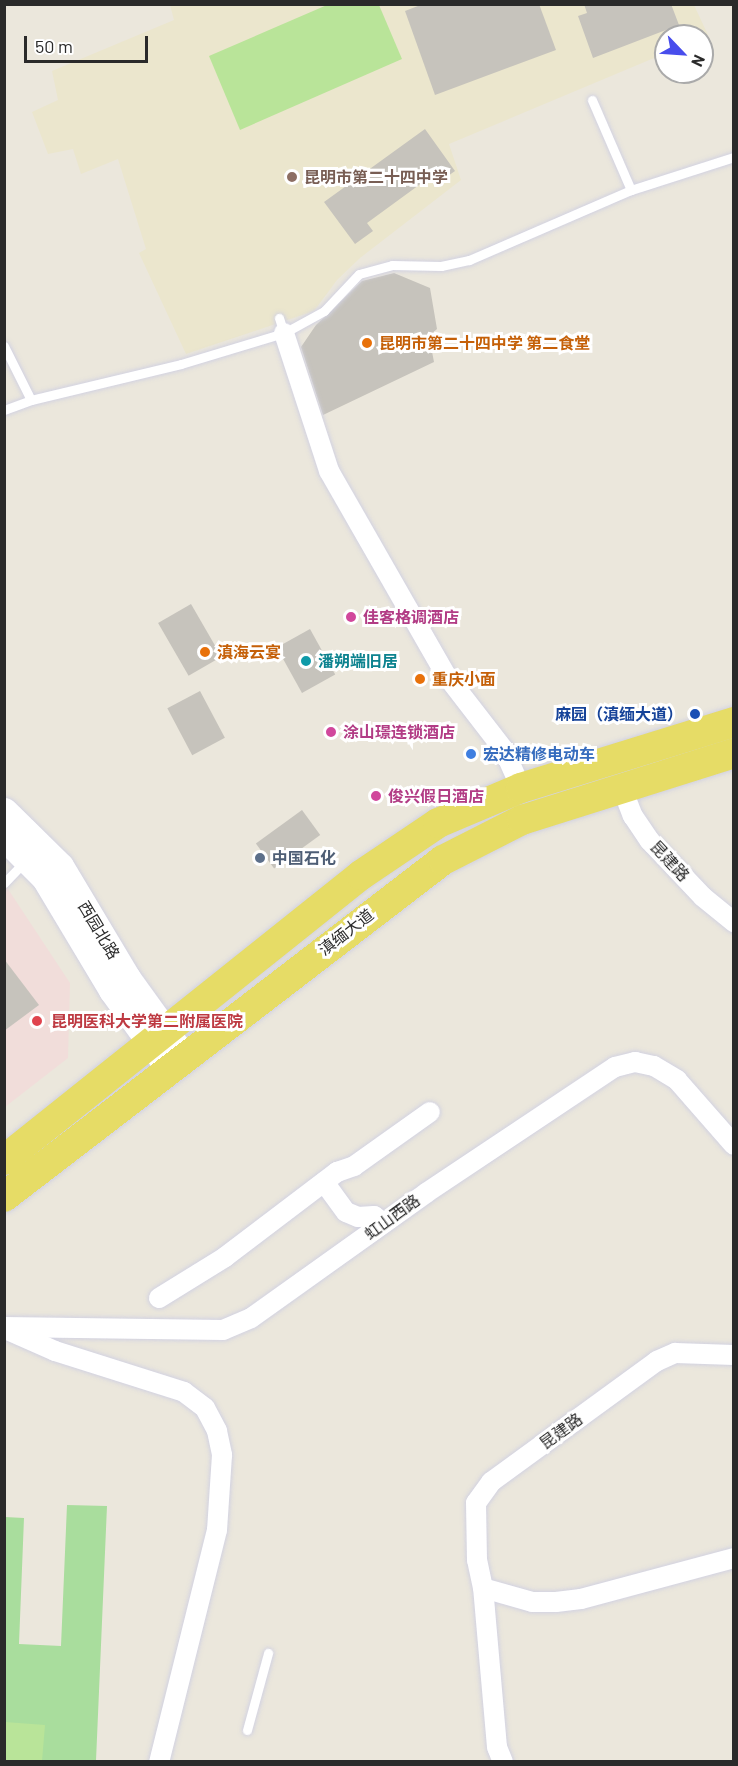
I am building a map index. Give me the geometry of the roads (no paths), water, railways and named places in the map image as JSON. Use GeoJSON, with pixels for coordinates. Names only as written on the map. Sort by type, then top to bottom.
{"type":"FeatureCollection","features":[{"type":"Feature","properties":{"kind":"main road","name":"滇缅大道"},"geometry":{"type":"LineString","coordinates":[[4,1197],[361,875],[438,823],[521,788],[734,722]]}},
{"type":"Feature","properties":{"kind":"main road","name":"滇缅大道"},"geometry":{"type":"LineString","coordinates":[[4,1160],[168,1051],[443,860],[522,820],[734,753]]}},
{"type":"Feature","properties":{"kind":"main road","name":"西园北路"},"geometry":{"type":"LineString","coordinates":[[4,811],[60,866],[168,1051]]}},
{"type":"Feature","properties":{"kind":"main road","name":"西园北路"},"geometry":{"type":"LineString","coordinates":[[4,837],[28,858],[45,878],[112,990],[168,1051]]}},
{"type":"Feature","properties":{"kind":"street"},"geometry":{"type":"LineString","coordinates":[[281,325],[329,471],[446,675],[504,750],[521,788]]}},
{"type":"Feature","properties":{"kind":"street","name":"昆建路"},"geometry":{"type":"LineString","coordinates":[[622,788],[633,816],[650,841],[703,897],[734,922]]}},
{"type":"Feature","properties":{"kind":"street","name":"虹山西路"},"geometry":{"type":"LineString","coordinates":[[4,1328],[223,1330],[251,1318],[384,1223],[615,1067],[625,1064],[654,1066],[677,1080],[734,1145]]}},
{"type":"Feature","properties":{"kind":"street"},"geometry":{"type":"LineString","coordinates":[[159,1298],[225,1257],[324,1182],[354,1166],[430,1112]]}},
{"type":"Feature","properties":{"kind":"street"},"geometry":{"type":"LineString","coordinates":[[324,1182],[346,1212],[358,1217],[374,1216],[384,1223]]}},
{"type":"Feature","properties":{"kind":"street"},"geometry":{"type":"LineString","coordinates":[[4,1328],[55,1351],[184,1392],[205,1408],[217,1431],[222,1455],[217,1530],[159,1761]]}},
{"type":"Feature","properties":{"kind":"street","name":"昆建路"},"geometry":{"type":"LineString","coordinates":[[503,1761],[497,1747],[483,1588],[477,1560],[476,1503],[491,1482],[657,1361],[675,1353],[734,1355]]}},
{"type":"Feature","properties":{"kind":"street"},"geometry":{"type":"LineString","coordinates":[[483,1588],[532,1602],[582,1599],[734,1558]]}},
{"type":"Feature","properties":{"kind":"lane"},"geometry":{"type":"LineString","coordinates":[[592,100],[631,190]]}},
{"type":"Feature","properties":{"kind":"lane"},"geometry":{"type":"LineString","coordinates":[[4,410],[31,400],[181,364],[324,310],[359,274],[392,265],[441,266],[469,260],[631,190],[734,157]]}},
{"type":"Feature","properties":{"kind":"lane"},"geometry":{"type":"LineString","coordinates":[[4,346],[31,400]]}},
{"type":"Feature","properties":{"kind":"lane"},"geometry":{"type":"LineString","coordinates":[[4,883],[28,858]]}},
{"type":"Feature","properties":{"kind":"lane"},"geometry":{"type":"LineString","coordinates":[[247,1730],[268,1653]]}},
{"type":"Feature","properties":{"kind":"place","name":"昆明市第二十四中学"},"geometry":{"type":"Point","coordinates":[292,177]}},
{"type":"Feature","properties":{"kind":"place","name":"昆明市第二十四中学 第二食堂"},"geometry":{"type":"Point","coordinates":[367,343]}},
{"type":"Feature","properties":{"kind":"place","name":"佳客格调酒店"},"geometry":{"type":"Point","coordinates":[351,617]}},
{"type":"Feature","properties":{"kind":"place","name":"滇海云宴"},"geometry":{"type":"Point","coordinates":[205,652]}},
{"type":"Feature","properties":{"kind":"place","name":"潘朔端旧居"},"geometry":{"type":"Point","coordinates":[306,661]}},
{"type":"Feature","properties":{"kind":"place","name":"重庆小面"},"geometry":{"type":"Point","coordinates":[420,679]}},
{"type":"Feature","properties":{"kind":"place","name":"麻园（滇缅大道）"},"geometry":{"type":"Point","coordinates":[695,714]}},
{"type":"Feature","properties":{"kind":"place","name":"涂山璟连锁酒店"},"geometry":{"type":"Point","coordinates":[331,732]}},
{"type":"Feature","properties":{"kind":"place","name":"宏达精修电动车"},"geometry":{"type":"Point","coordinates":[471,754]}},
{"type":"Feature","properties":{"kind":"place","name":"俊兴假日酒店"},"geometry":{"type":"Point","coordinates":[376,796]}},
{"type":"Feature","properties":{"kind":"place","name":"中国石化"},"geometry":{"type":"Point","coordinates":[260,858]}},
{"type":"Feature","properties":{"kind":"place","name":"昆明医科大学第二附属医院"},"geometry":{"type":"Point","coordinates":[37,1021]}}]}
